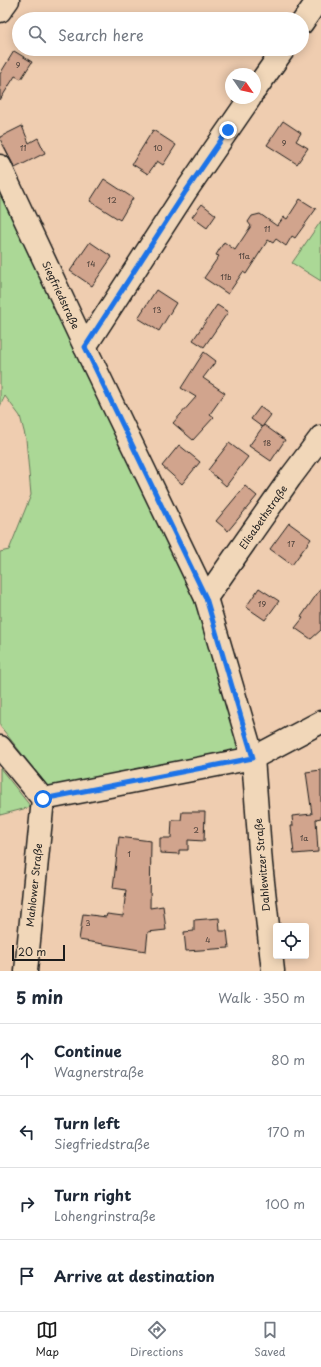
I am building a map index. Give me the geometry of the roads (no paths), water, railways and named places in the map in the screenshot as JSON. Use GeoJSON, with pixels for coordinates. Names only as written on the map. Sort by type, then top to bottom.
{"type":"FeatureCollection","features":[{"type":"Feature","properties":{"kind":"street"},"geometry":{"type":"LineString","coordinates":[[0,11],[8,0]]}},
{"type":"Feature","properties":{"kind":"street"},"geometry":{"type":"LineString","coordinates":[[309,13],[318,0]]}},
{"type":"Feature","properties":{"kind":"street"},"geometry":{"type":"LineString","coordinates":[[261,82],[279,56]]}},
{"type":"Feature","properties":{"kind":"street"},"geometry":{"type":"LineString","coordinates":[[85,347],[186,191],[246,104]]}},
{"type":"Feature","properties":{"kind":"street","name":"Siegfriedstraße"},"geometry":{"type":"LineString","coordinates":[[0,166],[206,598],[253,758]]}},
{"type":"Feature","properties":{"kind":"street","name":"Elisabethstraße"},"geometry":{"type":"LineString","coordinates":[[206,598],[290,478],[321,437]]}},
{"type":"Feature","properties":{"kind":"street"},"geometry":{"type":"LineString","coordinates":[[0,747],[43,799],[253,758],[321,722]]}},
{"type":"Feature","properties":{"kind":"street","name":"Dahlewitzer Straße"},"geometry":{"type":"LineString","coordinates":[[253,758],[261,864],[273,971]]}},
{"type":"Feature","properties":{"kind":"street","name":"Mahlower Straße"},"geometry":{"type":"LineString","coordinates":[[26,971],[43,799]]}}]}
